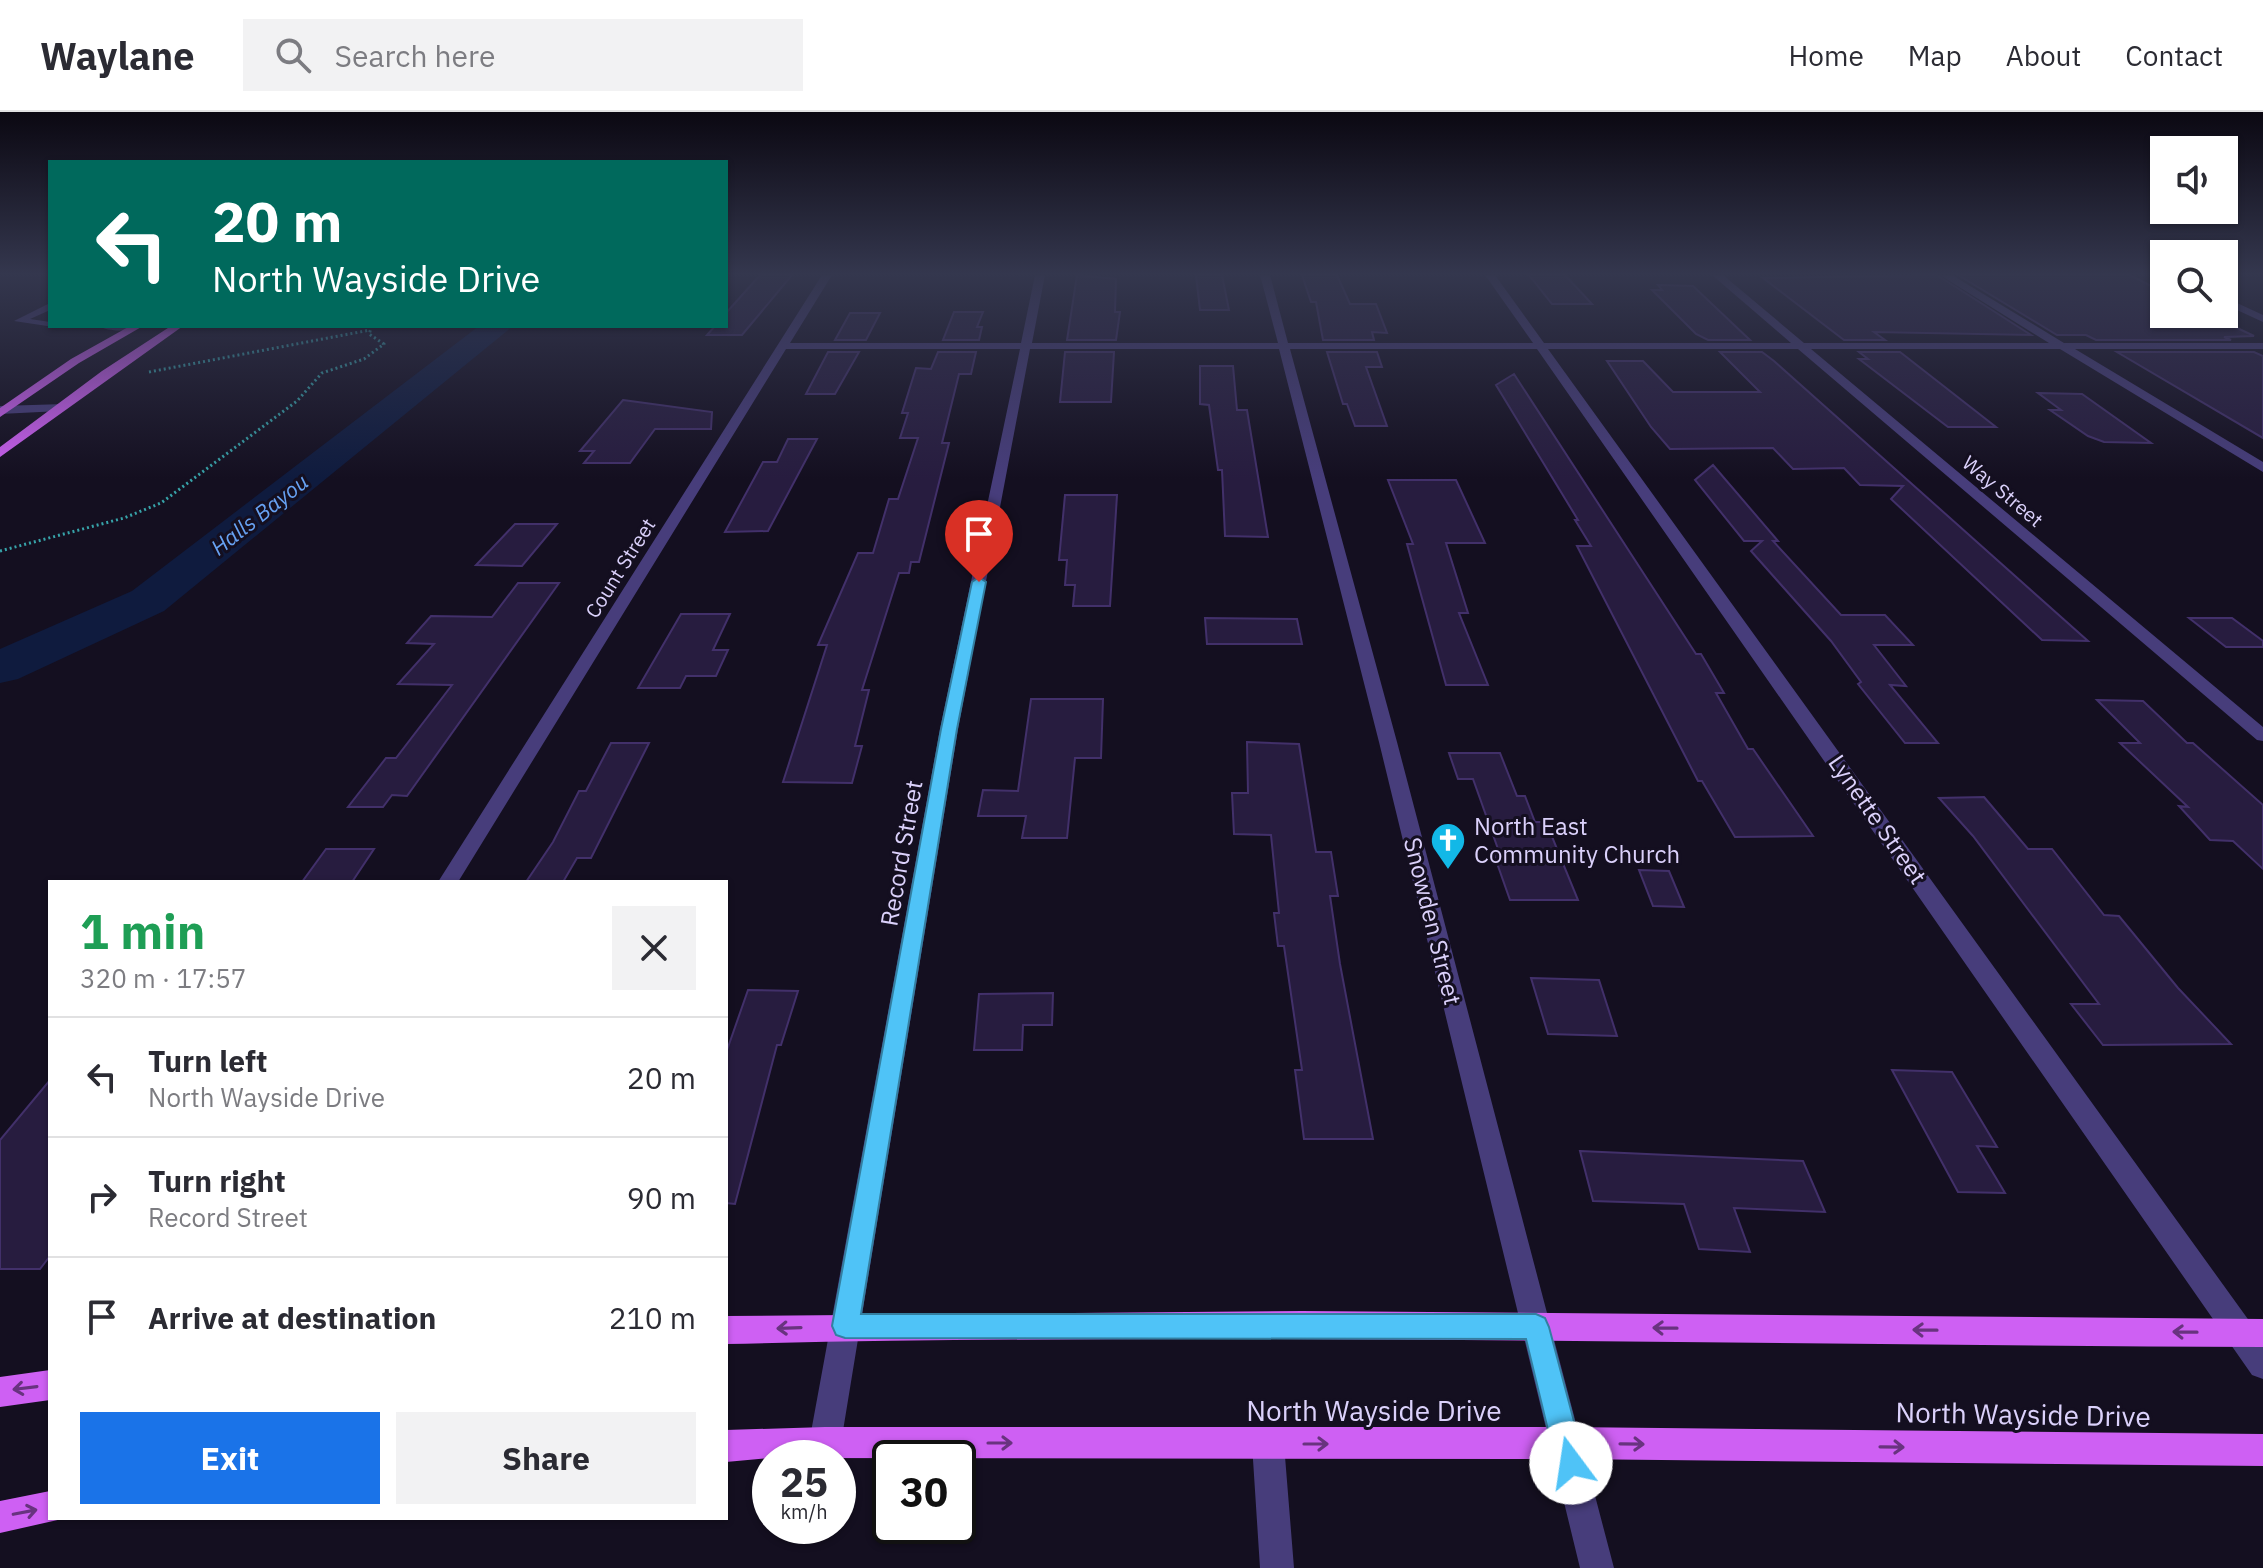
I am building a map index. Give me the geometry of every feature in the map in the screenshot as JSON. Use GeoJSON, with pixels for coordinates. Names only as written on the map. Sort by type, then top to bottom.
{"type":"FeatureCollection","features":[{"type":"Feature","properties":{"kind":"main road"},"geometry":{"type":"LineString","coordinates":[[1,414],[110,343]]}},
{"type":"Feature","properties":{"kind":"main road"},"geometry":{"type":"LineString","coordinates":[[0,453],[96,380],[152,343]]}},
{"type":"Feature","properties":{"kind":"main road"},"geometry":{"type":"LineString","coordinates":[[0,396],[49,380]]}},
{"type":"Feature","properties":{"kind":"main road"},"geometry":{"type":"LineString","coordinates":[[728,1330],[845,1326],[1536,1327],[2252,1333]]}},
{"type":"Feature","properties":{"kind":"main road"},"geometry":{"type":"LineString","coordinates":[[0,1392],[48,1385]]}},
{"type":"Feature","properties":{"kind":"main road","name":"North Wayside Drive"},"geometry":{"type":"LineString","coordinates":[[856,1443],[1566,1443],[2263,1450]]}},
{"type":"Feature","properties":{"kind":"main road","name":"North Wayside Drive"},"geometry":{"type":"LineString","coordinates":[[728,1446],[752,1445]]}},
{"type":"Feature","properties":{"kind":"main road"},"geometry":{"type":"LineString","coordinates":[[0,1517],[48,1507]]}},
{"type":"Feature","properties":{"kind":"street","name":"Count Street"},"geometry":{"type":"LineString","coordinates":[[449,880],[784,343]]}},
{"type":"Feature","properties":{"kind":"street","name":"Way Street"},"geometry":{"type":"LineString","coordinates":[[1796,343],[2263,736]]}},
{"type":"Feature","properties":{"kind":"street"},"geometry":{"type":"LineString","coordinates":[[2058,343],[2263,468]]}},
{"type":"Feature","properties":{"kind":"street","name":"Record Street"},"geometry":{"type":"LineString","coordinates":[[826,1440],[949,729],[1027,345]]}},
{"type":"Feature","properties":{"kind":"street","name":"Snowden Street"},"geometry":{"type":"LineString","coordinates":[[1284,345],[1597,1568]]}},
{"type":"Feature","properties":{"kind":"street","name":"Lynette Street"},"geometry":{"type":"LineString","coordinates":[[1542,345],[2252,1333],[2263,1365]]}},
{"type":"Feature","properties":{"kind":"street"},"geometry":{"type":"LineString","coordinates":[[782,346],[2263,346]]}},
{"type":"Feature","properties":{"kind":"street"},"geometry":{"type":"LineString","coordinates":[[1,414],[60,407]]}},
{"type":"Feature","properties":{"kind":"street"},"geometry":{"type":"LineString","coordinates":[[1,414],[43,419]]}},
{"type":"Feature","properties":{"kind":"street"},"geometry":{"type":"LineString","coordinates":[[1268,1444],[1277,1568]]}},
{"type":"Feature","properties":{"kind":"path"},"geometry":{"type":"LineString","coordinates":[[96,380],[292,343]]}},
{"type":"Feature","properties":{"kind":"path"},"geometry":{"type":"LineString","coordinates":[[0,551],[124,518],[161,503],[297,401],[322,373],[364,359],[378,350],[382,343]]}},
{"type":"Feature","properties":{"kind":"building"},"geometry":{"type":"Polygon","coordinates":[[[828,352],[859,352],[835,394],[806,394],[828,352]]]}},
{"type":"Feature","properties":{"kind":"building"},"geometry":{"type":"Polygon","coordinates":[[[938,352],[976,352],[971,374],[959,374],[942,443],[949,443],[919,562],[911,562],[909,573],[899,573],[862,690],[869,690],[855,746],[862,746],[852,783],[783,782],[827,645],[818,645],[858,553],[873,553],[889,499],[898,499],[918,438],[900,438],[908,413],[902,413],[916,368],[931,369],[938,352]]]}},
{"type":"Feature","properties":{"kind":"building"},"geometry":{"type":"Polygon","coordinates":[[[1065,352],[1114,352],[1111,402],[1060,402],[1065,352]]]}},
{"type":"Feature","properties":{"kind":"building"},"geometry":{"type":"Polygon","coordinates":[[[1327,352],[1377,352],[1382,367],[1366,367],[1387,426],[1355,426],[1347,404],[1343,404],[1327,352]]]}},
{"type":"Feature","properties":{"kind":"building"},"geometry":{"type":"Polygon","coordinates":[[[1720,352],[1762,352],[1774,361],[2088,641],[2042,640],[1891,499],[1903,486],[1860,485],[1844,468],[1793,469],[1773,448],[1670,449],[1651,427],[1607,361],[1643,361],[1673,392],[1760,392],[1720,352]]]}},
{"type":"Feature","properties":{"kind":"building"},"geometry":{"type":"Polygon","coordinates":[[[1859,352],[1900,352],[1996,427],[1948,427],[1859,359],[1868,359],[1859,352]]]}},
{"type":"Feature","properties":{"kind":"building"},"geometry":{"type":"Polygon","coordinates":[[[2117,352],[2254,352],[2263,356],[2263,438],[2117,352]]]}},
{"type":"Feature","properties":{"kind":"building"},"geometry":{"type":"Polygon","coordinates":[[[1200,366],[1233,366],[1237,410],[1247,410],[1268,537],[1225,536],[1222,470],[1218,470],[1209,405],[1200,404],[1200,366]]]}},
{"type":"Feature","properties":{"kind":"building"},"geometry":{"type":"Polygon","coordinates":[[[1514,374],[1696,654],[1701,654],[1724,693],[1716,693],[1748,749],[1753,749],[1813,836],[1735,837],[1702,781],[1698,781],[1577,546],[1591,546],[1575,520],[1578,520],[1496,385],[1514,374]]]}},
{"type":"Feature","properties":{"kind":"building"},"geometry":{"type":"Polygon","coordinates":[[[2038,393],[2082,394],[2151,443],[2104,442],[2088,436],[2050,410],[2061,410],[2038,393]]]}},
{"type":"Feature","properties":{"kind":"building"},"geometry":{"type":"Polygon","coordinates":[[[623,400],[712,412],[711,429],[655,429],[630,463],[584,463],[594,451],[580,451],[623,400]]]}},
{"type":"Feature","properties":{"kind":"building"},"geometry":{"type":"Polygon","coordinates":[[[788,439],[817,439],[768,531],[725,532],[763,462],[777,462],[788,439]]]}},
{"type":"Feature","properties":{"kind":"building"},"geometry":{"type":"Polygon","coordinates":[[[1713,465],[1778,541],[1773,541],[1841,615],[1885,615],[1913,645],[1874,645],[1906,686],[1890,685],[1938,743],[1905,743],[1858,684],[1861,682],[1831,641],[1751,551],[1762,541],[1744,541],[1695,480],[1713,465]]]}},
{"type":"Feature","properties":{"kind":"building"},"geometry":{"type":"Polygon","coordinates":[[[1388,480],[1456,480],[1485,543],[1446,543],[1468,613],[1459,613],[1488,685],[1446,685],[1407,544],[1413,544],[1388,480]]]}},
{"type":"Feature","properties":{"kind":"building"},"geometry":{"type":"Polygon","coordinates":[[[1065,495],[1117,495],[1110,606],[1073,606],[1075,585],[1065,585],[1067,560],[1059,560],[1065,495]]]}},
{"type":"Feature","properties":{"kind":"building"},"geometry":{"type":"Polygon","coordinates":[[[515,524],[557,524],[522,566],[476,565],[515,524]]]}},
{"type":"Feature","properties":{"kind":"building"},"geometry":{"type":"Polygon","coordinates":[[[518,583],[559,583],[407,796],[392,795],[383,807],[348,807],[386,758],[396,758],[452,685],[398,684],[434,644],[407,643],[431,616],[492,617],[518,583]]]}},
{"type":"Feature","properties":{"kind":"building"},"geometry":{"type":"Polygon","coordinates":[[[681,614],[730,614],[713,650],[728,650],[716,676],[686,676],[680,688],[638,688],[681,614]]]}},
{"type":"Feature","properties":{"kind":"building"},"geometry":{"type":"Polygon","coordinates":[[[1205,618],[1297,619],[1302,644],[1207,644],[1205,618]]]}},
{"type":"Feature","properties":{"kind":"building"},"geometry":{"type":"Polygon","coordinates":[[[2189,618],[2232,618],[2263,641],[2263,647],[2226,647],[2189,618]]]}},
{"type":"Feature","properties":{"kind":"building"},"geometry":{"type":"Polygon","coordinates":[[[1031,699],[1103,699],[1101,758],[1075,758],[1067,838],[1022,838],[1026,816],[978,816],[983,790],[1018,791],[1031,699]]]}},
{"type":"Feature","properties":{"kind":"building"},"geometry":{"type":"Polygon","coordinates":[[[2097,700],[2143,701],[2187,743],[2193,743],[2263,805],[2263,869],[2233,841],[2210,840],[2179,806],[2188,807],[2120,743],[2140,743],[2097,700]]]}},
{"type":"Feature","properties":{"kind":"building"},"geometry":{"type":"Polygon","coordinates":[[[1247,742],[1299,744],[1316,852],[1331,852],[1338,896],[1330,896],[1373,1139],[1304,1139],[1295,1070],[1302,1070],[1284,946],[1278,946],[1274,913],[1279,913],[1271,835],[1234,834],[1232,793],[1248,793],[1247,742]]]}},
{"type":"Feature","properties":{"kind":"building"},"geometry":{"type":"Polygon","coordinates":[[[611,743],[649,743],[591,858],[577,858],[564,880],[527,880],[553,842],[579,791],[586,791],[611,743]]]}},
{"type":"Feature","properties":{"kind":"building"},"geometry":{"type":"Polygon","coordinates":[[[1449,753],[1500,753],[1517,796],[1525,796],[1535,822],[1546,822],[1578,900],[1510,900],[1492,849],[1498,849],[1473,779],[1458,779],[1449,753]]]}},
{"type":"Feature","properties":{"kind":"building"},"geometry":{"type":"Polygon","coordinates":[[[1984,797],[2028,849],[2052,849],[2104,915],[2119,916],[2178,988],[2231,1044],[2103,1045],[2071,1004],[2099,1004],[1973,836],[1939,798],[1984,797]]]}},
{"type":"Feature","properties":{"kind":"building"},"geometry":{"type":"Polygon","coordinates":[[[326,849],[374,849],[353,880],[303,880],[326,849]]]}},
{"type":"Feature","properties":{"kind":"building"},"geometry":{"type":"Polygon","coordinates":[[[1639,870],[1669,871],[1684,907],[1653,906],[1639,870]]]}},
{"type":"Feature","properties":{"kind":"building"},"geometry":{"type":"Polygon","coordinates":[[[1531,978],[1599,980],[1617,1036],[1548,1034],[1531,978]]]}},
{"type":"Feature","properties":{"kind":"building"},"geometry":{"type":"Polygon","coordinates":[[[748,990],[798,991],[781,1045],[777,1045],[735,1204],[728,1203],[728,1047],[748,990]]]}},
{"type":"Feature","properties":{"kind":"building"},"geometry":{"type":"Polygon","coordinates":[[[1053,993],[1052,1025],[1023,1025],[1022,1050],[974,1050],[979,994],[1053,993]]]}},
{"type":"Feature","properties":{"kind":"building"},"geometry":{"type":"Polygon","coordinates":[[[1892,1070],[1952,1072],[1997,1147],[1977,1146],[2005,1193],[1958,1192],[1892,1070]]]}},
{"type":"Feature","properties":{"kind":"building"},"geometry":{"type":"Polygon","coordinates":[[[48,1082],[48,1259],[40,1269],[0,1269],[0,1140],[48,1082]]]}},
{"type":"Feature","properties":{"kind":"building"},"geometry":{"type":"Polygon","coordinates":[[[1580,1151],[1803,1161],[1825,1212],[1734,1208],[1750,1252],[1699,1249],[1684,1204],[1593,1201],[1580,1151]]]}},
{"type":"Feature","properties":{"kind":"waterway","name":"Halls Bayou"},"geometry":{"type":"LineString","coordinates":[[0,668],[148,601],[476,343]]}},
{"type":"Feature","properties":{"kind":"place","name":"North East Community Church"},"geometry":{"type":"Point","coordinates":[1448,871]}},
{"type":"Feature","properties":{"kind":"route"},"geometry":{"type":"LineString","coordinates":[[979,582],[949,729],[845,1326],[1536,1327],[1571,1463]]}}]}
